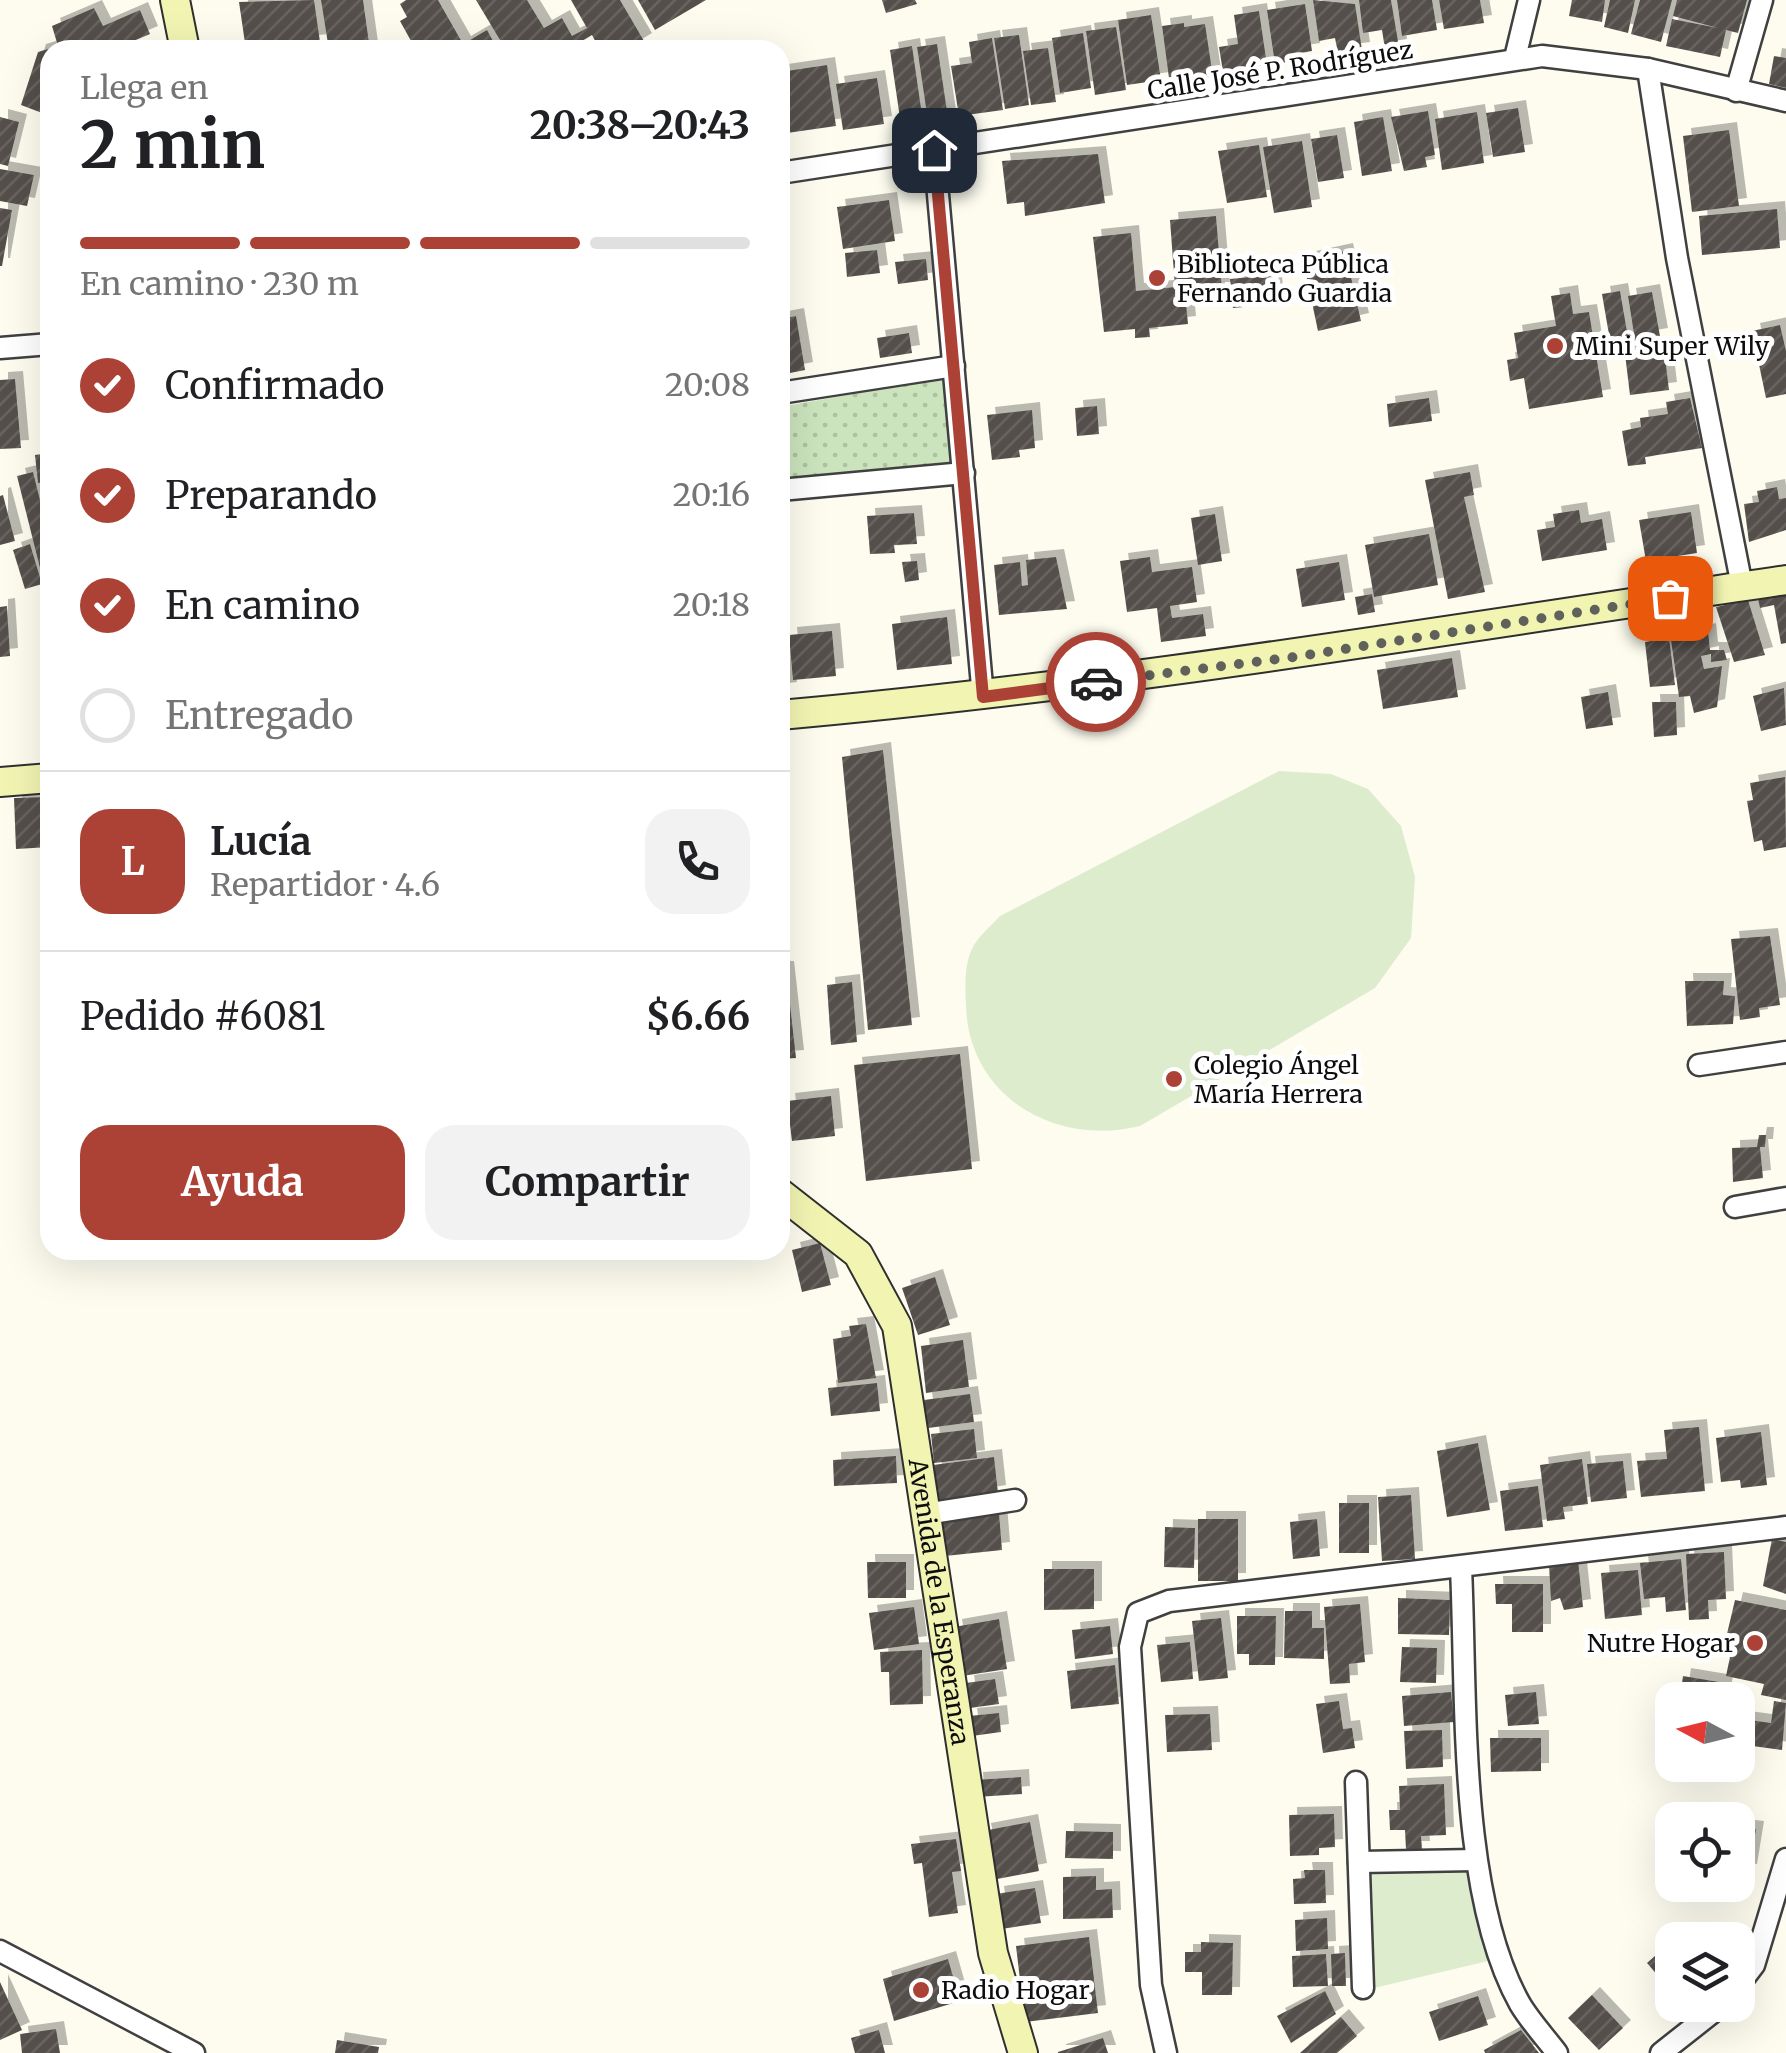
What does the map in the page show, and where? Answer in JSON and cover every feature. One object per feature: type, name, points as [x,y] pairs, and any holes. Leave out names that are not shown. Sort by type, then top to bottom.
[{"type":"street","points":[[174,0],[184,40]]},
{"type":"street","points":[[1515,58],[1530,0]]},
{"type":"street","points":[[1736,92],[1762,0]]},
{"type":"street","name":"Calle José P. Rodríguez","points":[[790,172],[1542,56],[1648,69],[1786,101]]},
{"type":"street","points":[[1648,69],[1677,258],[1742,586]]},
{"type":"street","points":[[934,150],[983,697]]},
{"type":"street","points":[[0,348],[40,345]]},
{"type":"street","points":[[790,391],[954,366]]},
{"type":"street","points":[[790,489],[964,473]]},
{"type":"street","points":[[790,713],[983,697],[1294,657],[1786,580]]},
{"type":"street","points":[[0,782],[40,779]]},
{"type":"street","points":[[1699,1065],[1786,1052]]},
{"type":"street","points":[[1735,1207],[1786,1198]]},
{"type":"street","name":"Avenida de la Esperanza","points":[[790,1201],[858,1254],[880,1287],[897,1326],[994,1953],[1023,2053]]},
{"type":"street","points":[[925,1514],[1014,1500]]},
{"type":"street","points":[[1166,2053],[1150,1984],[1130,1647],[1138,1613],[1169,1601],[1786,1527]]},
{"type":"street","points":[[1460,1568],[1476,1860],[1492,1938],[1520,2004],[1557,2053]]},
{"type":"street","points":[[1356,1782],[1363,1988]]},
{"type":"street","points":[[1755,1963],[1786,1859]]},
{"type":"street","points":[[1359,1862],[1476,1860]]},
{"type":"street","points":[[0,1951],[194,2053]]},
{"type":"street","points":[[1661,2053],[1700,2022]]},
{"type":"green space","points":[[943,378],[951,467],[790,482],[790,405]]},
{"type":"green space","points":[[1279,771],[1331,774],[1368,789],[1401,826],[1415,877],[1411,938],[1375,988],[1140,1126],[1108,1131],[1078,1129],[1022,1108],[982,1066],[971,1037],[966,974],[977,941],[1000,916]]},
{"type":"green space","points":[[1468,1866],[1488,1961],[1374,1988],[1369,1870]]},
{"type":"building","points":[[314,0],[320,40],[245,40],[239,2]]},
{"type":"building","points":[[321,0],[363,0],[369,40],[327,40]]},
{"type":"building","points":[[406,0],[438,0],[461,40],[410,40],[400,21],[407,17],[400,4]]},
{"type":"building","points":[[476,0],[527,0],[544,28],[562,18],[572,36],[587,28],[571,0],[620,0],[643,40],[595,40],[592,35],[584,40],[500,40]]},
{"type":"building","points":[[638,0],[706,0],[655,30]]},
{"type":"building","points":[[882,0],[915,0],[917,4],[886,13]]},
{"type":"building","points":[[1313,0],[1355,4],[1362,50],[1338,53],[1335,38],[1319,41]]},
{"type":"building","points":[[1359,0],[1391,0],[1399,47],[1385,49],[1382,30],[1363,33]]},
{"type":"building","points":[[1397,0],[1432,0],[1437,30],[1402,36]]},
{"type":"building","points":[[1439,0],[1480,0],[1484,23],[1444,29]]},
{"type":"building","points":[[1572,0],[1605,0],[1602,22],[1569,16]]},
{"type":"building","points":[[1610,0],[1635,0],[1628,33],[1604,27]]},
{"type":"building","points":[[1640,0],[1672,0],[1661,42],[1631,34]]},
{"type":"building","points":[[1677,0],[1747,0],[1738,33],[1726,30],[1720,57],[1666,46],[1672,19],[1718,28],[1673,16]]},
{"type":"building","points":[[1305,4],[1312,51],[1299,53],[1300,60],[1275,64],[1267,10]]},
{"type":"building","points":[[94,8],[103,26],[140,10],[150,34],[136,40],[56,40],[52,26]]},
{"type":"building","points":[[1259,11],[1267,65],[1223,72],[1219,47],[1238,44],[1234,15]]},
{"type":"building","points":[[1151,15],[1161,80],[1127,85],[1118,20]]},
{"type":"building","points":[[1184,23],[1184,27],[1205,24],[1213,77],[1169,78],[1162,26]]},
{"type":"building","points":[[1116,27],[1126,90],[1095,95],[1086,31]]},
{"type":"building","points":[[487,30],[492,40],[470,40]]},
{"type":"building","points":[[1083,33],[1091,88],[1060,93],[1052,38]]},
{"type":"building","points":[[1019,35],[1029,105],[1005,109],[994,38]]},
{"type":"building","points":[[992,38],[1003,110],[959,116],[951,66],[972,63],[969,42]]},
{"type":"building","points":[[937,44],[948,118],[928,121],[917,47]]},
{"type":"building","points":[[912,46],[923,122],[901,125],[890,50]]},
{"type":"building","points":[[1048,48],[1056,102],[1031,105],[1023,51]]},
{"type":"building","points":[[40,51],[40,112],[21,105]]},
{"type":"building","points":[[1774,56],[1786,58],[1786,88],[1769,84]]},
{"type":"building","points":[[827,65],[836,126],[790,133],[790,71]]},
{"type":"building","points":[[877,78],[884,124],[843,130],[836,84]]},
{"type":"building","points":[[1518,108],[1525,152],[1493,157],[1486,113]]},
{"type":"building","points":[[1428,111],[1435,155],[1425,157],[1427,167],[1404,171],[1391,117]]},
{"type":"building","points":[[1477,112],[1484,163],[1442,170],[1435,119]]},
{"type":"building","points":[[0,117],[19,122],[8,166],[0,164]]},
{"type":"building","points":[[1383,117],[1392,171],[1362,176],[1354,122]]},
{"type":"building","points":[[1729,130],[1739,206],[1692,212],[1683,136]]},
{"type":"building","points":[[1337,135],[1344,178],[1318,182],[1311,139]]},
{"type":"building","points":[[1302,141],[1312,207],[1274,213],[1263,147]]},
{"type":"building","points":[[1259,145],[1267,197],[1227,203],[1218,151]]},
{"type":"building","points":[[1098,154],[1105,203],[1025,216],[1024,202],[1007,204],[1002,161]]},
{"type":"building","points":[[0,169],[34,175],[27,206],[0,201]]},
{"type":"building","points":[[889,200],[895,241],[843,249],[837,207]]},
{"type":"building","points":[[0,208],[12,210],[2,266],[0,266]]},
{"type":"building","points":[[1777,209],[1780,248],[1702,255],[1699,216]]},
{"type":"building","points":[[1216,216],[1222,290],[1217,290],[1218,299],[1186,303],[1188,324],[1149,328],[1150,337],[1135,338],[1135,329],[1104,332],[1093,237],[1131,233],[1136,291],[1175,287],[1170,220]]},
{"type":"building","points":[[877,250],[880,273],[847,277],[845,253]]},
{"type":"building","points":[[1345,251],[1361,321],[1318,331],[1303,260]]},
{"type":"building","points":[[926,259],[928,280],[898,284],[895,262]]},
{"type":"building","points":[[1273,275],[1276,304],[1233,308],[1230,279]]},
{"type":"building","points":[[1620,291],[1630,349],[1612,352],[1602,294]]},
{"type":"building","points":[[1652,292],[1660,336],[1635,340],[1628,296]]},
{"type":"building","name":"Mini Super Wily","points":[[1570,293],[1573,314],[1589,312],[1603,397],[1529,409],[1524,378],[1510,381],[1507,360],[1518,358],[1514,333],[1556,326],[1551,296]]},
{"type":"building","points":[[796,316],[805,370],[790,373],[790,317]]},
{"type":"building","points":[[1780,325],[1786,351],[1786,394],[1766,398],[1752,331]]},
{"type":"building","points":[[909,333],[912,353],[880,358],[877,338]]},
{"type":"building","points":[[1664,349],[1669,390],[1630,395],[1625,354]]},
{"type":"building","points":[[15,379],[21,448],[0,449],[0,380]]},
{"type":"building","points":[[1429,398],[1432,421],[1389,427],[1387,404]]},
{"type":"building","points":[[1690,398],[1702,448],[1645,457],[1646,464],[1628,466],[1622,431],[1641,427],[1640,418],[1668,414],[1666,402]]},
{"type":"building","points":[[1097,406],[1099,434],[1077,436],[1075,408]]},
{"type":"building","points":[[1032,410],[1035,448],[1019,450],[1020,457],[992,460],[987,415]]},
{"type":"building","points":[[40,454],[40,483],[38,483],[35,455]]},
{"type":"building","points":[[33,472],[40,500],[40,568],[17,476]]},
{"type":"building","points":[[1470,472],[1474,495],[1464,497],[1485,592],[1448,599],[1425,480]]},
{"type":"building","points":[[1777,487],[1779,499],[1786,498],[1786,530],[1749,542],[1744,504],[1759,502],[1757,491]]},
{"type":"building","points":[[3,495],[15,541],[0,545],[0,496]]},
{"type":"building","points":[[1579,510],[1581,523],[1602,519],[1607,550],[1542,561],[1537,530],[1555,527],[1553,514]]},
{"type":"building","points":[[1691,512],[1697,553],[1646,561],[1639,520]]},
{"type":"building","points":[[914,513],[917,544],[894,545],[895,553],[870,554],[867,516]]},
{"type":"building","points":[[1215,514],[1222,561],[1198,565],[1191,518]]},
{"type":"building","points":[[1429,534],[1438,585],[1374,597],[1365,545]]},
{"type":"building","points":[[30,544],[40,585],[25,589],[13,550]]},
{"type":"building","points":[[1056,557],[1067,609],[999,615],[994,565],[1020,562],[1022,586],[1028,585],[1026,560]]},
{"type":"building","points":[[1150,557],[1152,572],[1192,567],[1197,602],[1170,606],[1172,618],[1203,614],[1206,636],[1161,642],[1157,608],[1127,612],[1120,561]]},
{"type":"building","points":[[917,561],[919,580],[905,582],[902,562]]},
{"type":"building","points":[[1339,562],[1345,600],[1302,607],[1296,569]]},
{"type":"building","points":[[1786,589],[1786,643],[1781,644],[1774,605],[1760,608],[1757,594]]},
{"type":"building","points":[[1372,594],[1375,612],[1358,615],[1355,597]]},
{"type":"building","points":[[1748,600],[1765,655],[1734,662],[1716,607]]},
{"type":"building","points":[[7,606],[10,656],[0,657],[0,607]]},
{"type":"building","points":[[947,617],[952,664],[897,670],[892,624]]},
{"type":"building","points":[[832,631],[836,676],[793,680],[790,635]]},
{"type":"building","points":[[1708,631],[1710,650],[1724,650],[1727,660],[1711,662],[1711,654],[1701,656],[1704,669],[1722,666],[1717,707],[1694,713],[1690,696],[1679,697],[1671,640]]},
{"type":"building","points":[[1669,638],[1675,685],[1650,687],[1645,642]]},
{"type":"building","points":[[1452,658],[1458,697],[1383,709],[1377,670]]},
{"type":"building","points":[[1784,688],[1786,725],[1761,731],[1753,696]]},
{"type":"building","points":[[1608,692],[1613,725],[1586,729],[1581,697]]},
{"type":"building","points":[[1652,702],[1676,702],[1677,735],[1654,737]]},
{"type":"building","points":[[883,750],[912,1025],[868,1030],[842,757]]},
{"type":"building","points":[[1785,777],[1786,847],[1764,851],[1762,840],[1754,842],[1747,801],[1753,800],[1750,783]]},
{"type":"building","points":[[40,797],[40,848],[16,849],[14,798]]},
{"type":"building","points":[[1770,936],[1780,1005],[1759,1008],[1760,1017],[1740,1020],[1731,939]]},
{"type":"building","points":[[1685,981],[1724,981],[1723,995],[1735,996],[1733,1024],[1687,1026]]},
{"type":"building","points":[[852,982],[857,1042],[831,1045],[827,985]]},
{"type":"building","points":[[790,1005],[796,1058],[790,1058]]},
{"type":"building","points":[[960,1054],[972,1169],[866,1181],[854,1065]]},
{"type":"building","points":[[831,1096],[835,1136],[792,1141],[790,1101]]},
{"type":"building","points":[[1759,1135],[1766,1135],[1765,1147],[1760,1147],[1763,1178],[1733,1182],[1732,1148],[1757,1147]]},
{"type":"building","points":[[820,1243],[831,1285],[802,1292],[792,1250]]},
{"type":"building","points":[[935,1277],[950,1325],[918,1335],[902,1288]]},
{"type":"building","points":[[866,1324],[876,1378],[838,1383],[833,1339],[851,1336],[849,1326]]},
{"type":"building","points":[[963,1340],[969,1387],[926,1393],[921,1346]]},
{"type":"building","points":[[877,1383],[880,1411],[831,1416],[828,1388]]},
{"type":"building","points":[[970,1394],[974,1422],[928,1428],[924,1400]]},
{"type":"building","points":[[1699,1427],[1705,1491],[1641,1497],[1637,1461],[1667,1459],[1664,1430]]},
{"type":"building","points":[[974,1429],[977,1458],[934,1463],[931,1434]]},
{"type":"building","points":[[1761,1432],[1767,1485],[1741,1488],[1740,1480],[1721,1482],[1716,1438]]},
{"type":"building","points":[[1478,1443],[1490,1510],[1447,1517],[1437,1451]]},
{"type":"building","points":[[896,1456],[897,1483],[834,1486],[833,1460]]},
{"type":"building","points":[[994,1457],[998,1493],[938,1503],[933,1465]]},
{"type":"building","points":[[1582,1459],[1588,1504],[1563,1507],[1565,1519],[1547,1521],[1540,1465]]},
{"type":"building","points":[[1623,1461],[1627,1498],[1591,1502],[1587,1464]]},
{"type":"building","points":[[1538,1486],[1543,1527],[1505,1531],[1500,1491]]},
{"type":"building","points":[[1411,1495],[1415,1559],[1382,1561],[1378,1497]]},
{"type":"building","points":[[1339,1503],[1369,1503],[1369,1553],[1339,1553]]},
{"type":"building","points":[[999,1513],[1002,1550],[945,1556],[941,1519]]},
{"type":"building","points":[[1198,1519],[1238,1519],[1238,1581],[1198,1581]]},
{"type":"building","points":[[1317,1519],[1320,1556],[1293,1559],[1290,1522]]},
{"type":"building","points":[[1165,1527],[1195,1528],[1194,1568],[1164,1567]]},
{"type":"building","points":[[1772,1539],[1786,1542],[1786,1594],[1763,1586]]},
{"type":"building","points":[[1724,1552],[1726,1599],[1708,1600],[1709,1619],[1689,1620],[1686,1554]]},
{"type":"building","points":[[1681,1559],[1686,1610],[1666,1612],[1665,1597],[1644,1599],[1640,1563]]},
{"type":"building","points":[[1578,1560],[1583,1607],[1564,1610],[1560,1598],[1551,1601],[1549,1565]]},
{"type":"building","points":[[867,1562],[906,1562],[906,1598],[868,1598]]},
{"type":"building","points":[[1044,1569],[1094,1569],[1094,1609],[1044,1610]]},
{"type":"building","points":[[1638,1570],[1642,1615],[1605,1619],[1601,1573]]},
{"type":"building","points":[[1495,1584],[1543,1584],[1543,1632],[1512,1632],[1512,1604],[1496,1604]]},
{"type":"building","points":[[1398,1598],[1450,1600],[1449,1635],[1398,1634]]},
{"type":"building","name":"Nutre Hogar","points":[[1735,1600],[1786,1610],[1786,1700],[1761,1695],[1764,1684],[1726,1676],[1730,1657],[1722,1655]]},
{"type":"building","points":[[1360,1604],[1365,1662],[1349,1664],[1350,1683],[1330,1684],[1324,1607]]},
{"type":"building","points":[[914,1607],[919,1644],[874,1650],[869,1613]]},
{"type":"building","points":[[1285,1611],[1312,1611],[1312,1628],[1324,1628],[1324,1659],[1284,1658]]},
{"type":"building","points":[[1237,1616],[1276,1616],[1275,1665],[1249,1665],[1249,1654],[1237,1654]]},
{"type":"building","points":[[1221,1618],[1228,1678],[1199,1681],[1192,1621]]},
{"type":"building","points":[[999,1619],[1007,1669],[962,1676],[954,1627]]},
{"type":"building","points":[[1110,1626],[1113,1654],[1075,1659],[1072,1630]]},
{"type":"building","points":[[1190,1642],[1193,1679],[1161,1682],[1157,1645]]},
{"type":"building","points":[[1402,1647],[1437,1648],[1436,1683],[1400,1682]]},
{"type":"building","points":[[922,1650],[923,1704],[890,1705],[889,1672],[881,1672],[880,1652]]},
{"type":"building","points":[[1115,1665],[1119,1704],[1071,1709],[1067,1671]]},
{"type":"building","points":[[1683,1676],[1719,1682],[1682,1682]]},
{"type":"building","points":[[995,1679],[999,1704],[970,1708],[966,1683]]},
{"type":"building","points":[[1451,1692],[1454,1722],[1404,1726],[1402,1696]]},
{"type":"building","points":[[1536,1692],[1539,1724],[1508,1726],[1505,1695]]},
{"type":"building","points":[[1339,1701],[1343,1729],[1352,1728],[1355,1748],[1323,1753],[1316,1704]]},
{"type":"building","points":[[1774,1701],[1786,1703],[1782,1750],[1755,1746],[1755,1721],[1771,1723]]},
{"type":"building","points":[[999,1713],[1001,1732],[972,1736],[969,1716]]},
{"type":"building","points":[[1210,1714],[1212,1750],[1167,1752],[1165,1715]]},
{"type":"building","points":[[1442,1730],[1443,1767],[1406,1769],[1404,1731]]},
{"type":"building","points":[[1490,1738],[1541,1738],[1541,1771],[1491,1772]]},
{"type":"building","points":[[1021,1777],[1022,1794],[976,1797],[975,1780]]},
{"type":"building","points":[[1444,1784],[1446,1835],[1421,1836],[1422,1849],[1406,1849],[1405,1830],[1390,1830],[1389,1810],[1400,1810],[1399,1786]]},
{"type":"building","points":[[1334,1814],[1335,1847],[1319,1848],[1319,1855],[1290,1856],[1289,1815]]},
{"type":"building","points":[[1030,1822],[1039,1871],[992,1880],[983,1831]]},
{"type":"building","points":[[1066,1831],[1113,1832],[1113,1859],[1065,1858]]},
{"type":"building","points":[[956,1839],[961,1871],[952,1872],[958,1913],[929,1917],[922,1863],[914,1864],[911,1844]]},
{"type":"building","points":[[1304,1870],[1325,1870],[1326,1903],[1294,1904],[1293,1879],[1305,1878]]},
{"type":"building","points":[[1096,1876],[1096,1890],[1112,1889],[1113,1918],[1063,1919],[1063,1877]]},
{"type":"building","points":[[1035,1888],[1041,1923],[1001,1929],[996,1894]]},
{"type":"building","points":[[1327,1918],[1328,1949],[1296,1951],[1295,1920]]},
{"type":"building","points":[[1089,1937],[1098,2013],[1025,2022],[1016,1946]]},
{"type":"building","points":[[1201,1942],[1233,1943],[1232,1995],[1202,1995],[1202,1972],[1185,1972],[1185,1952],[1201,1952]]},
{"type":"building","points":[[1345,1953],[1346,1986],[1332,1986],[1331,1954]]},
{"type":"building","points":[[1326,1954],[1328,1986],[1293,1987],[1292,1956]]},
{"type":"building","points":[[1655,1956],[1655,1972],[1647,1963]]},
{"type":"building","name":"Radio Hogar","points":[[948,1959],[960,2001],[894,2021],[883,1979]]},
{"type":"building","points":[[0,1982],[22,2030],[0,2040]]},
{"type":"building","points":[[1325,1991],[1336,2014],[1291,2043],[1277,2016]]},
{"type":"building","points":[[1592,1995],[1623,2028],[1599,2050],[1568,2018]]},
{"type":"building","points":[[1478,1996],[1488,2025],[1439,2041],[1429,2012]]},
{"type":"building","points":[[1341,2017],[1357,2036],[1337,2053],[1300,2053]]},
{"type":"building","points":[[56,2029],[60,2053],[22,2053],[20,2034]]},
{"type":"building","points":[[879,2030],[885,2053],[855,2053],[851,2038]]},
{"type":"building","points":[[1521,2030],[1539,2053],[1485,2053],[1484,2050]]},
{"type":"building","points":[[1103,2038],[1108,2053],[1058,2053],[1058,2052]]},
{"type":"building","points":[[337,2040],[379,2047],[378,2053],[335,2053]]},
{"type":"way so far","points":[[1096,682],[1294,657],[1670,598]]},
{"type":"place","name":"Biblioteca Pública Fernando Guardia","points":[[1157,278]]},
{"type":"place","name":"Mini Super Wily","points":[[1555,346]]},
{"type":"place","name":"Colegio Ángel María Herrera","points":[[1174,1079]]},
{"type":"place","name":"Nutre Hogar","points":[[1755,1643]]},
{"type":"place","name":"Radio Hogar","points":[[921,1990]]},
{"type":"route","points":[[934,150],[983,697],[1096,682]]}]
